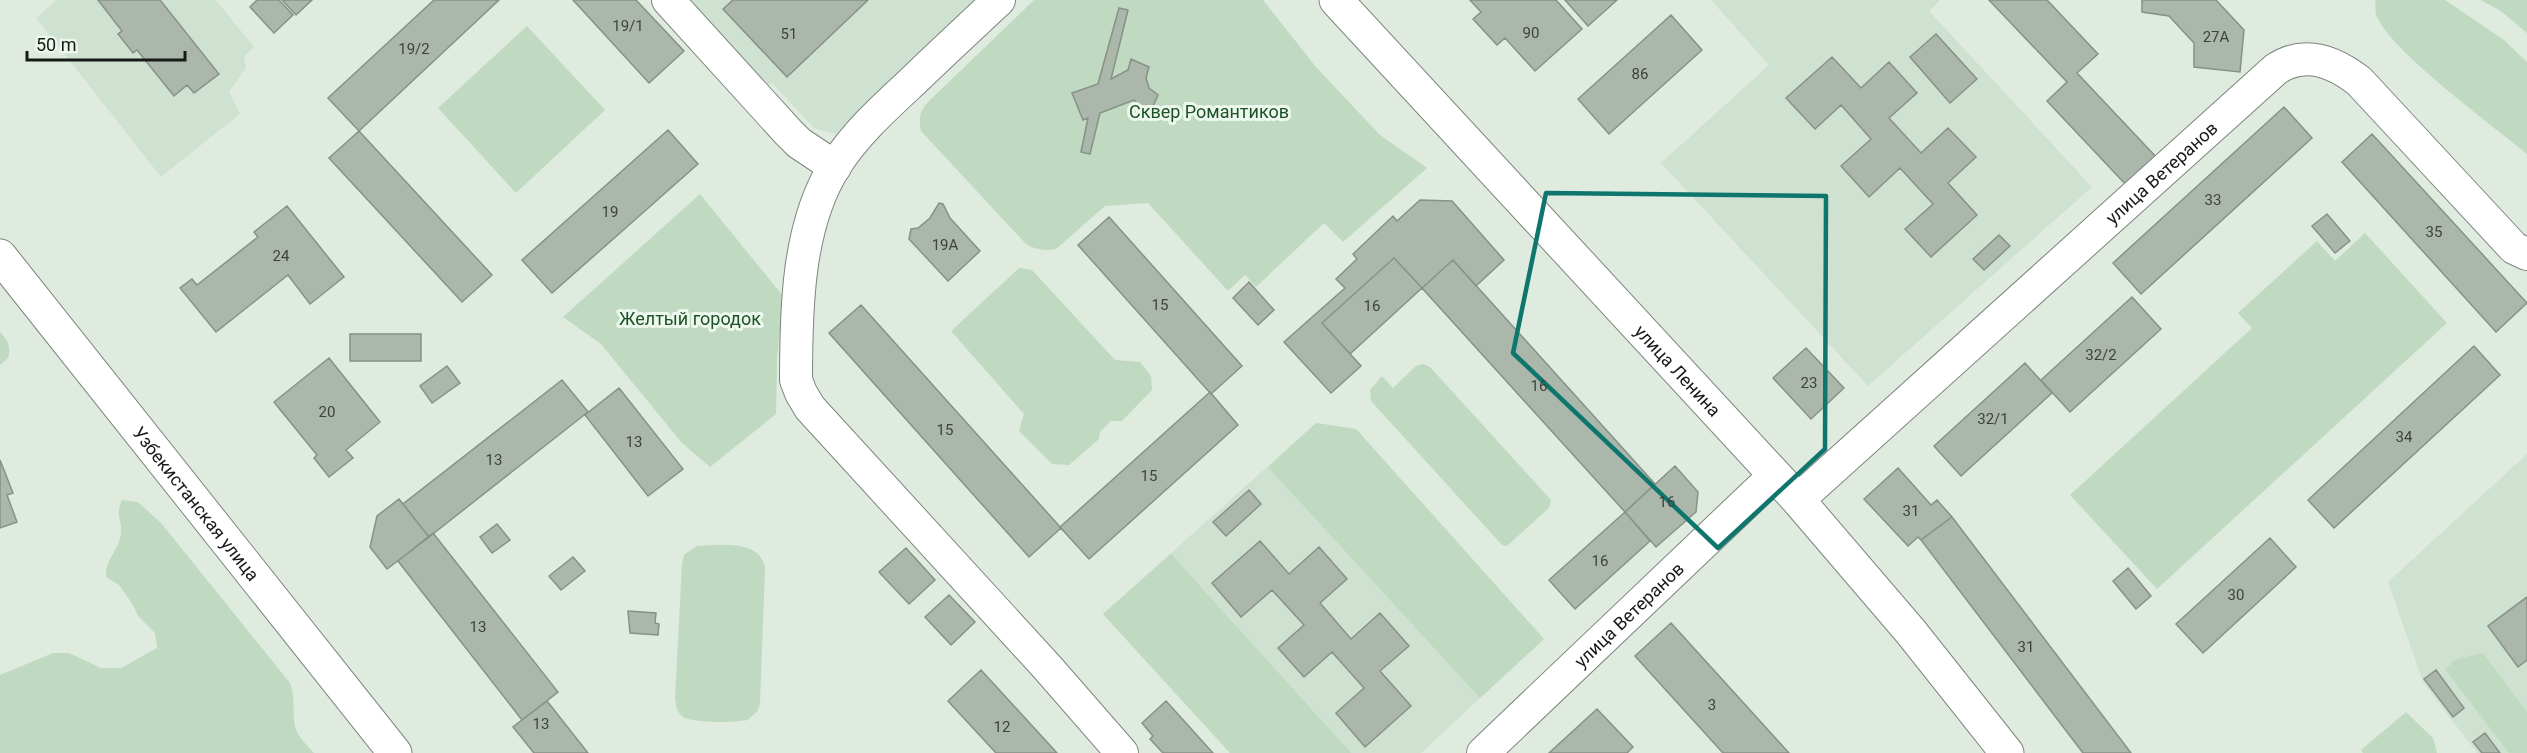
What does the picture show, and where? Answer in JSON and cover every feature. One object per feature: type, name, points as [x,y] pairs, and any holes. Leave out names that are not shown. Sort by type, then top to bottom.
[{"type":"main road","name":"улица Ленина","points":[[1336,0],[1798,500],[1911,632],[2007,753]]},
{"type":"main road","name":"Узбекистанская улица","points":[[0,256],[395,753]]},
{"type":"street","points":[[668,0],[799,143],[835,167]]},
{"type":"street","points":[[999,0],[885,108],[856,138],[835,167],[821,194],[797,293],[796,380],[810,408],[1047,667],[1122,753]]},
{"type":"street","name":"улица Ветеранов","points":[[1798,500],[2276,69],[2287,62],[2302,58],[2318,59],[2332,64],[2359,81],[2514,248],[2527,254]]},
{"type":"street","name":"улица Ветеранов","points":[[1483,753],[1775,475]]},
{"type":"highlighted area","points":[[1546,193],[1826,196],[1825,449],[1718,548],[1513,353]]},
{"type":"shaded area","points":[[57,0],[216,0],[254,47],[244,56],[246,68],[229,92],[240,114],[161,177],[36,18]]},
{"type":"shaded area","points":[[682,0],[975,0],[836,134],[814,128],[772,83],[764,90]]},
{"type":"shaded area","points":[[1711,0],[1940,0],[1929,11],[2092,187],[1868,386],[1661,163],[1769,65]]},
{"type":"shaded area","points":[[1316,423],[1356,429],[1544,639],[1421,753],[1230,753],[1103,614]]},
{"type":"shaded area","points":[[2527,454],[2527,753],[2477,753],[2423,682],[2388,582]]},
{"type":"green space","name":"Сквер Романтиков","points":[[1034,0],[1263,0],[1316,67],[1380,135],[1427,168],[1343,242],[1324,223],[1256,287],[1245,275],[1228,291],[1148,203],[1105,206],[1056,249],[1033,248],[1026,244],[921,131],[920,118],[929,101]]},
{"type":"green space","points":[[2375,0],[2445,0],[2504,40],[2527,62],[2527,154],[2420,67],[2400,47],[2384,29],[2376,14]]},
{"type":"green space","points":[[2481,0],[2527,0],[2527,33],[2502,12]]},
{"type":"green space","points":[[527,26],[605,110],[516,193],[438,108]]},
{"type":"green space","name":"Желтый городок","points":[[700,194],[783,296],[777,359],[776,414],[710,467],[682,443],[601,344],[563,317]]},
{"type":"green space","points":[[2365,233],[2447,323],[2157,589],[2070,495],[2252,328],[2238,313],[2317,241],[2335,261]]},
{"type":"green space","points":[[1019,268],[1032,270],[1115,360],[1140,362],[1151,376],[1152,390],[1122,421],[1111,421],[1100,432],[1099,439],[1069,465],[1052,464],[1019,431],[1024,414],[951,331]]},
{"type":"green space","points":[[0,332],[7,341],[9,350],[8,358],[0,365]]},
{"type":"green space","points":[[1423,364],[1430,367],[1551,500],[1549,508],[1507,546],[1502,545],[1371,401],[1370,390],[1382,376],[1393,388],[1416,366]]},
{"type":"green space","points":[[1316,423],[1356,429],[1544,639],[1480,698],[1268,467]]},
{"type":"green space","points":[[122,500],[138,502],[161,523],[290,683],[296,728],[300,737],[314,753],[0,753],[0,675],[53,653],[69,653],[101,668],[121,668],[157,648],[155,633],[138,616],[119,585],[106,577],[106,570],[120,540],[119,510]]},
{"type":"green space","points":[[727,545],[746,548],[761,557],[765,566],[760,704],[757,712],[747,720],[724,722],[688,719],[679,713],[676,706],[682,563],[684,555],[697,546]]},
{"type":"green space","points":[[1171,554],[1351,753],[1230,753],[1103,614]]},
{"type":"green space","points":[[2483,653],[2527,712],[2527,753],[2509,753],[2445,669],[2457,659]]},
{"type":"green space","points":[[2406,712],[2433,738],[2437,753],[2363,753],[2361,750]]},
{"type":"building","points":[[98,0],[160,0],[219,74],[194,93],[187,85],[174,96],[137,50],[133,53],[118,34],[122,31]]},
{"type":"building","points":[[257,0],[279,0],[293,15],[274,33],[250,7]]},
{"type":"building","points":[[282,0],[312,0],[296,15]]},
{"type":"building","points":[[434,0],[499,0],[359,131],[328,98]]},
{"type":"building","points":[[573,0],[636,0],[684,51],[649,83]]},
{"type":"building","points":[[733,0],[868,0],[787,77],[723,9]]},
{"type":"building","points":[[1470,0],[1556,0],[1582,29],[1535,71],[1505,38],[1497,45],[1473,19],[1481,12]]},
{"type":"building","points":[[1565,0],[1617,0],[1588,26]]},
{"type":"building","points":[[1989,0],[2047,0],[2098,54],[2077,73],[2158,159],[2128,187],[2047,101],[2067,82]]},
{"type":"building","points":[[2142,0],[2216,0],[2244,30],[2240,72],[2194,67],[2194,43],[2169,16],[2142,12]]},
{"type":"building","points":[[1119,8],[1128,10],[1111,79],[1128,70],[1131,59],[1149,67],[1146,78],[1149,88],[1158,95],[1150,113],[1140,108],[1134,100],[1100,113],[1090,154],[1081,152],[1088,118],[1083,120],[1072,93],[1098,84]]},
{"type":"building","points":[[1671,15],[1702,50],[1609,134],[1578,99]]},
{"type":"building","points":[[1936,34],[1977,79],[1950,103],[1910,57]]},
{"type":"building","points":[[1832,57],[1861,88],[1889,62],[1917,93],[1889,118],[1921,153],[1948,128],[1976,157],[1948,183],[1977,215],[1931,257],[1905,229],[1933,204],[1900,168],[1869,197],[1841,166],[1871,139],[1841,105],[1815,129],[1786,98]]},
{"type":"building","points":[[2284,107],[2312,138],[2141,294],[2113,263]]},
{"type":"building","points":[[668,130],[698,164],[552,293],[522,260]]},
{"type":"building","points":[[359,131],[492,275],[462,302],[329,158]]},
{"type":"building","points":[[2372,134],[2527,303],[2496,332],[2342,162]]},
{"type":"building","points":[[1420,200],[1452,201],[1504,260],[1476,286],[1453,260],[1422,288],[1394,258],[1322,323],[1361,366],[1331,393],[1284,342],[1345,288],[1336,279],[1357,259],[1353,254],[1393,216],[1397,221]]},
{"type":"building","points":[[939,203],[943,204],[950,218],[980,251],[948,281],[909,239],[911,229],[918,228],[930,218]]},
{"type":"building","points":[[287,206],[344,277],[310,304],[288,275],[216,332],[180,288],[192,279],[197,285],[258,237],[254,232]]},
{"type":"building","points":[[2327,214],[2350,241],[2335,253],[2312,226]]},
{"type":"building","points":[[1109,217],[1242,366],[1211,394],[1078,245]]},
{"type":"building","points":[[1999,235],[2010,246],[1984,270],[1973,259]]},
{"type":"building","points":[[1394,258],[1422,288],[1350,354],[1322,323]]},
{"type":"building","points":[[1453,260],[1655,484],[1625,512],[1422,288]]},
{"type":"building","points":[[1249,282],[1274,310],[1258,325],[1233,298]]},
{"type":"building","points":[[2132,297],[2161,329],[2070,412],[2041,380]]},
{"type":"building","points":[[861,305],[1061,528],[1029,557],[829,333]]},
{"type":"building","points":[[350,334],[421,334],[421,361],[350,361]]},
{"type":"building","points":[[2474,346],[2500,375],[2334,528],[2308,500]]},
{"type":"building","points":[[1806,348],[1844,388],[1811,419],[1773,378]]},
{"type":"building","points":[[329,358],[380,422],[346,450],[353,458],[329,477],[314,458],[317,455],[274,402]]},
{"type":"building","points":[[2025,363],[2052,393],[1961,476],[1934,446]]},
{"type":"building","points":[[447,366],[460,383],[432,403],[420,386]]},
{"type":"building","points":[[562,380],[588,412],[429,537],[403,504]]},
{"type":"building","points":[[619,388],[683,469],[648,496],[585,415]]},
{"type":"building","points":[[1210,392],[1238,425],[1089,559],[1060,527]]},
{"type":"building","points":[[0,460],[13,493],[7,495],[17,522],[0,528]]},
{"type":"building","points":[[1675,466],[1698,492],[1696,512],[1656,547],[1625,512]]},
{"type":"building","points":[[1898,468],[1931,505],[1937,500],[1952,517],[1921,540],[1918,537],[1908,546],[1864,499]]},
{"type":"building","points":[[1249,490],[1261,504],[1226,536],[1213,522]]},
{"type":"building","points":[[399,499],[429,537],[387,569],[370,547],[377,516]]},
{"type":"building","points":[[1625,512],[1650,541],[1575,609],[1549,580]]},
{"type":"building","points":[[1952,517],[2131,753],[2083,753],[1921,540]]},
{"type":"building","points":[[497,524],[510,540],[492,553],[480,537]]},
{"type":"building","points":[[433,533],[558,692],[522,720],[398,561]]},
{"type":"building","points":[[2270,538],[2296,567],[2203,653],[2176,624]]},
{"type":"building","points":[[1260,541],[1289,574],[1319,547],[1347,579],[1320,603],[1351,639],[1380,613],[1409,646],[1380,671],[1411,706],[1365,747],[1336,713],[1364,688],[1332,652],[1304,677],[1278,648],[1304,625],[1272,590],[1241,617],[1212,583]]},
{"type":"building","points":[[906,548],[935,580],[909,604],[879,572]]},
{"type":"building","points":[[573,557],[585,571],[561,590],[549,576]]},
{"type":"building","points":[[2128,568],[2151,596],[2136,609],[2113,581]]},
{"type":"building","points":[[949,595],[975,622],[951,645],[925,617]]},
{"type":"building","points":[[2527,597],[2527,660],[2518,667],[2488,626]]},
{"type":"building","points":[[628,611],[656,613],[655,623],[659,624],[658,635],[630,633]]},
{"type":"building","points":[[1671,623],[1789,753],[1723,753],[1635,656]]},
{"type":"building","points":[[981,670],[1057,753],[996,753],[948,701]]},
{"type":"building","points":[[2436,670],[2464,708],[2453,717],[2424,679]]},
{"type":"building","points":[[547,701],[588,753],[534,753],[513,727]]},
{"type":"building","points":[[1166,701],[1213,753],[1163,753],[1150,739],[1153,736],[1142,723]]},
{"type":"building","points":[[1597,709],[1633,747],[1627,753],[1549,753]]},
{"type":"building","points":[[2485,733],[2500,753],[2482,753],[2473,742]]}]
